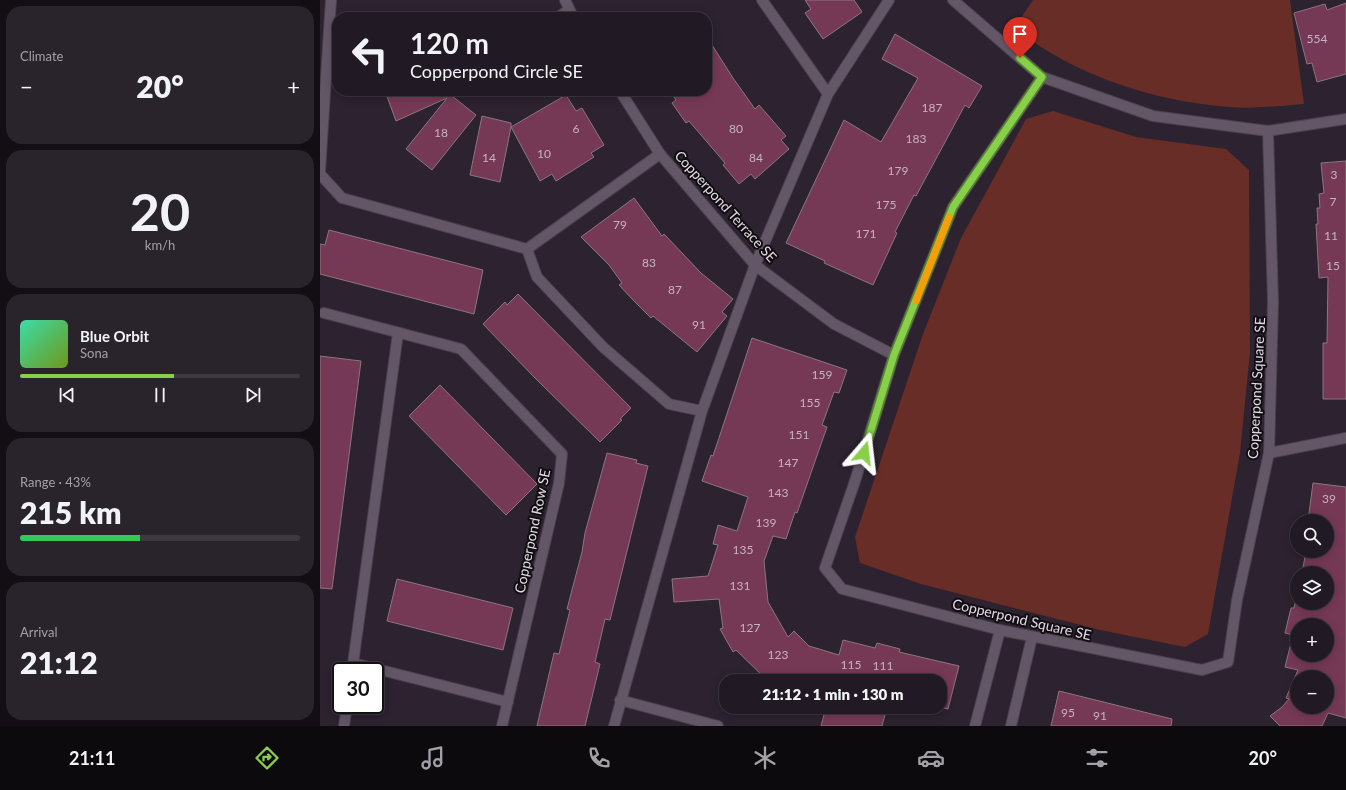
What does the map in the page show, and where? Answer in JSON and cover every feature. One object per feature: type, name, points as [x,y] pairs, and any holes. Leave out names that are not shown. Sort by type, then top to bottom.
[{"type":"street","points":[[320,171],[331,0]]},
{"type":"street","points":[[565,0],[570,12]]},
{"type":"street","points":[[762,0],[828,94]]},
{"type":"street","points":[[614,726],[620,700],[702,411],[755,265],[828,94],[889,0]]},
{"type":"street","points":[[953,0],[1042,77],[1153,116],[1268,132],[1346,119]]},
{"type":"street","name":"Copperpond Square SE","points":[[1042,77],[953,207],[894,355],[856,481],[825,568],[842,589],[1000,630],[1202,670],[1228,662],[1237,600],[1269,453],[1273,302],[1268,132]]},
{"type":"street","name":"Copperpond Terrace SE","points":[[623,96],[660,154],[755,265],[834,324],[894,355]]},
{"type":"street","points":[[527,249],[660,154]]},
{"type":"street","points":[[320,174],[342,198],[527,249]]},
{"type":"street","points":[[527,249],[537,277],[603,347],[669,404],[702,411]]},
{"type":"street","name":"Copperpond Row SE","points":[[324,313],[461,349],[562,454],[559,483],[502,726]]},
{"type":"street","points":[[353,662],[398,333]]},
{"type":"street","points":[[1269,453],[1346,438]]},
{"type":"street","points":[[974,726],[1000,630]]},
{"type":"street","points":[[1011,726],[1032,637]]},
{"type":"street","points":[[384,674],[508,702]]},
{"type":"street","points":[[620,700],[718,726]]},
{"type":"street","points":[[344,726],[346,714]]},
{"type":"shaded area","points":[[1033,0],[1290,0],[1304,104],[1247,108],[1199,104],[1143,92],[1115,83],[1062,59],[1037,45],[1014,28]]},
{"type":"shaded area","points":[[1053,111],[1136,137],[1226,149],[1249,170],[1250,352],[1240,453],[1208,634],[1185,647],[1100,630],[921,584],[860,563],[855,537],[923,334],[961,238],[1026,119]]},
{"type":"building","points":[[805,0],[854,0],[862,12],[823,39],[805,13],[811,9]]},
{"type":"building","points":[[1346,3],[1346,74],[1317,82],[1312,63],[1307,64],[1294,13],[1325,4],[1327,10]]},
{"type":"building","points":[[895,34],[982,86],[969,108],[965,105],[916,196],[914,195],[895,232],[897,233],[873,285],[824,263],[825,261],[786,243],[844,120],[881,142],[918,78],[882,59]]},
{"type":"building","points":[[712,45],[755,109],[759,105],[786,136],[781,140],[789,149],[755,179],[751,174],[739,184],[723,165],[725,163],[689,121],[686,123],[672,103],[676,100],[673,96],[712,96]]},
{"type":"building","points":[[387,96],[452,96],[476,115],[432,170],[406,149],[447,98],[396,121]]},
{"type":"building","points":[[567,96],[576,111],[582,108],[604,145],[591,153],[594,157],[556,181],[552,174],[540,181],[511,127]]},
{"type":"building","points":[[482,116],[511,123],[500,182],[470,175]]},
{"type":"building","points":[[1346,161],[1346,399],[1323,399],[1323,343],[1327,343],[1328,277],[1319,278],[1316,224],[1318,224],[1317,208],[1320,208],[1319,194],[1324,193],[1321,163]]},
{"type":"building","points":[[634,198],[662,236],[664,234],[701,273],[733,299],[722,312],[727,316],[697,352],[653,316],[651,318],[619,285],[622,283],[609,265],[581,237]]},
{"type":"building","points":[[329,230],[483,270],[474,314],[320,274],[320,244],[325,245]]},
{"type":"building","points":[[518,294],[631,408],[620,419],[622,420],[600,442],[483,324],[505,302],[507,305]]},
{"type":"building","points":[[752,338],[847,370],[839,393],[834,392],[822,425],[827,427],[797,513],[795,512],[786,539],[773,536],[764,561],[768,602],[788,637],[794,631],[809,646],[839,655],[843,640],[875,648],[877,643],[900,649],[899,652],[959,666],[948,709],[947,674],[761,674],[736,650],[733,652],[720,629],[723,628],[719,599],[674,602],[672,579],[708,576],[718,545],[713,544],[718,525],[737,531],[748,497],[702,481],[711,455],[713,456]]},
{"type":"building","points":[[320,356],[361,361],[332,589],[320,588]]},
{"type":"building","points":[[440,385],[537,484],[506,515],[409,416]]},
{"type":"building","points":[[607,453],[637,460],[636,463],[648,466],[610,620],[605,619],[595,662],[600,664],[585,726],[537,726],[554,653],[559,654],[570,610],[567,609],[582,552],[585,533]]},
{"type":"building","points":[[1313,483],[1346,487],[1346,718],[1332,714],[1334,714],[1334,670],[1298,670],[1285,667],[1290,647],[1290,662],[1334,662],[1334,618],[1290,618],[1290,634],[1285,633],[1291,610],[1334,610],[1334,566],[1303,566],[1305,558],[1334,558],[1334,514],[1309,514]]},
{"type":"building","points":[[397,579],[513,608],[503,650],[387,621]]},
{"type":"building","points":[[1290,689],[1290,714],[1328,714],[1322,726],[1280,726],[1270,716],[1282,707],[1289,699],[1286,698]]},
{"type":"building","points":[[1059,691],[1172,719],[1171,726],[1051,726]]},
{"type":"building","points":[[824,714],[885,714],[882,726],[821,726]]},
{"type":"slow traffic","points":[[916,301],[949,217]]},
{"type":"route","points":[[864,453],[894,355],[953,207],[1042,77],[1020,58]]}]
